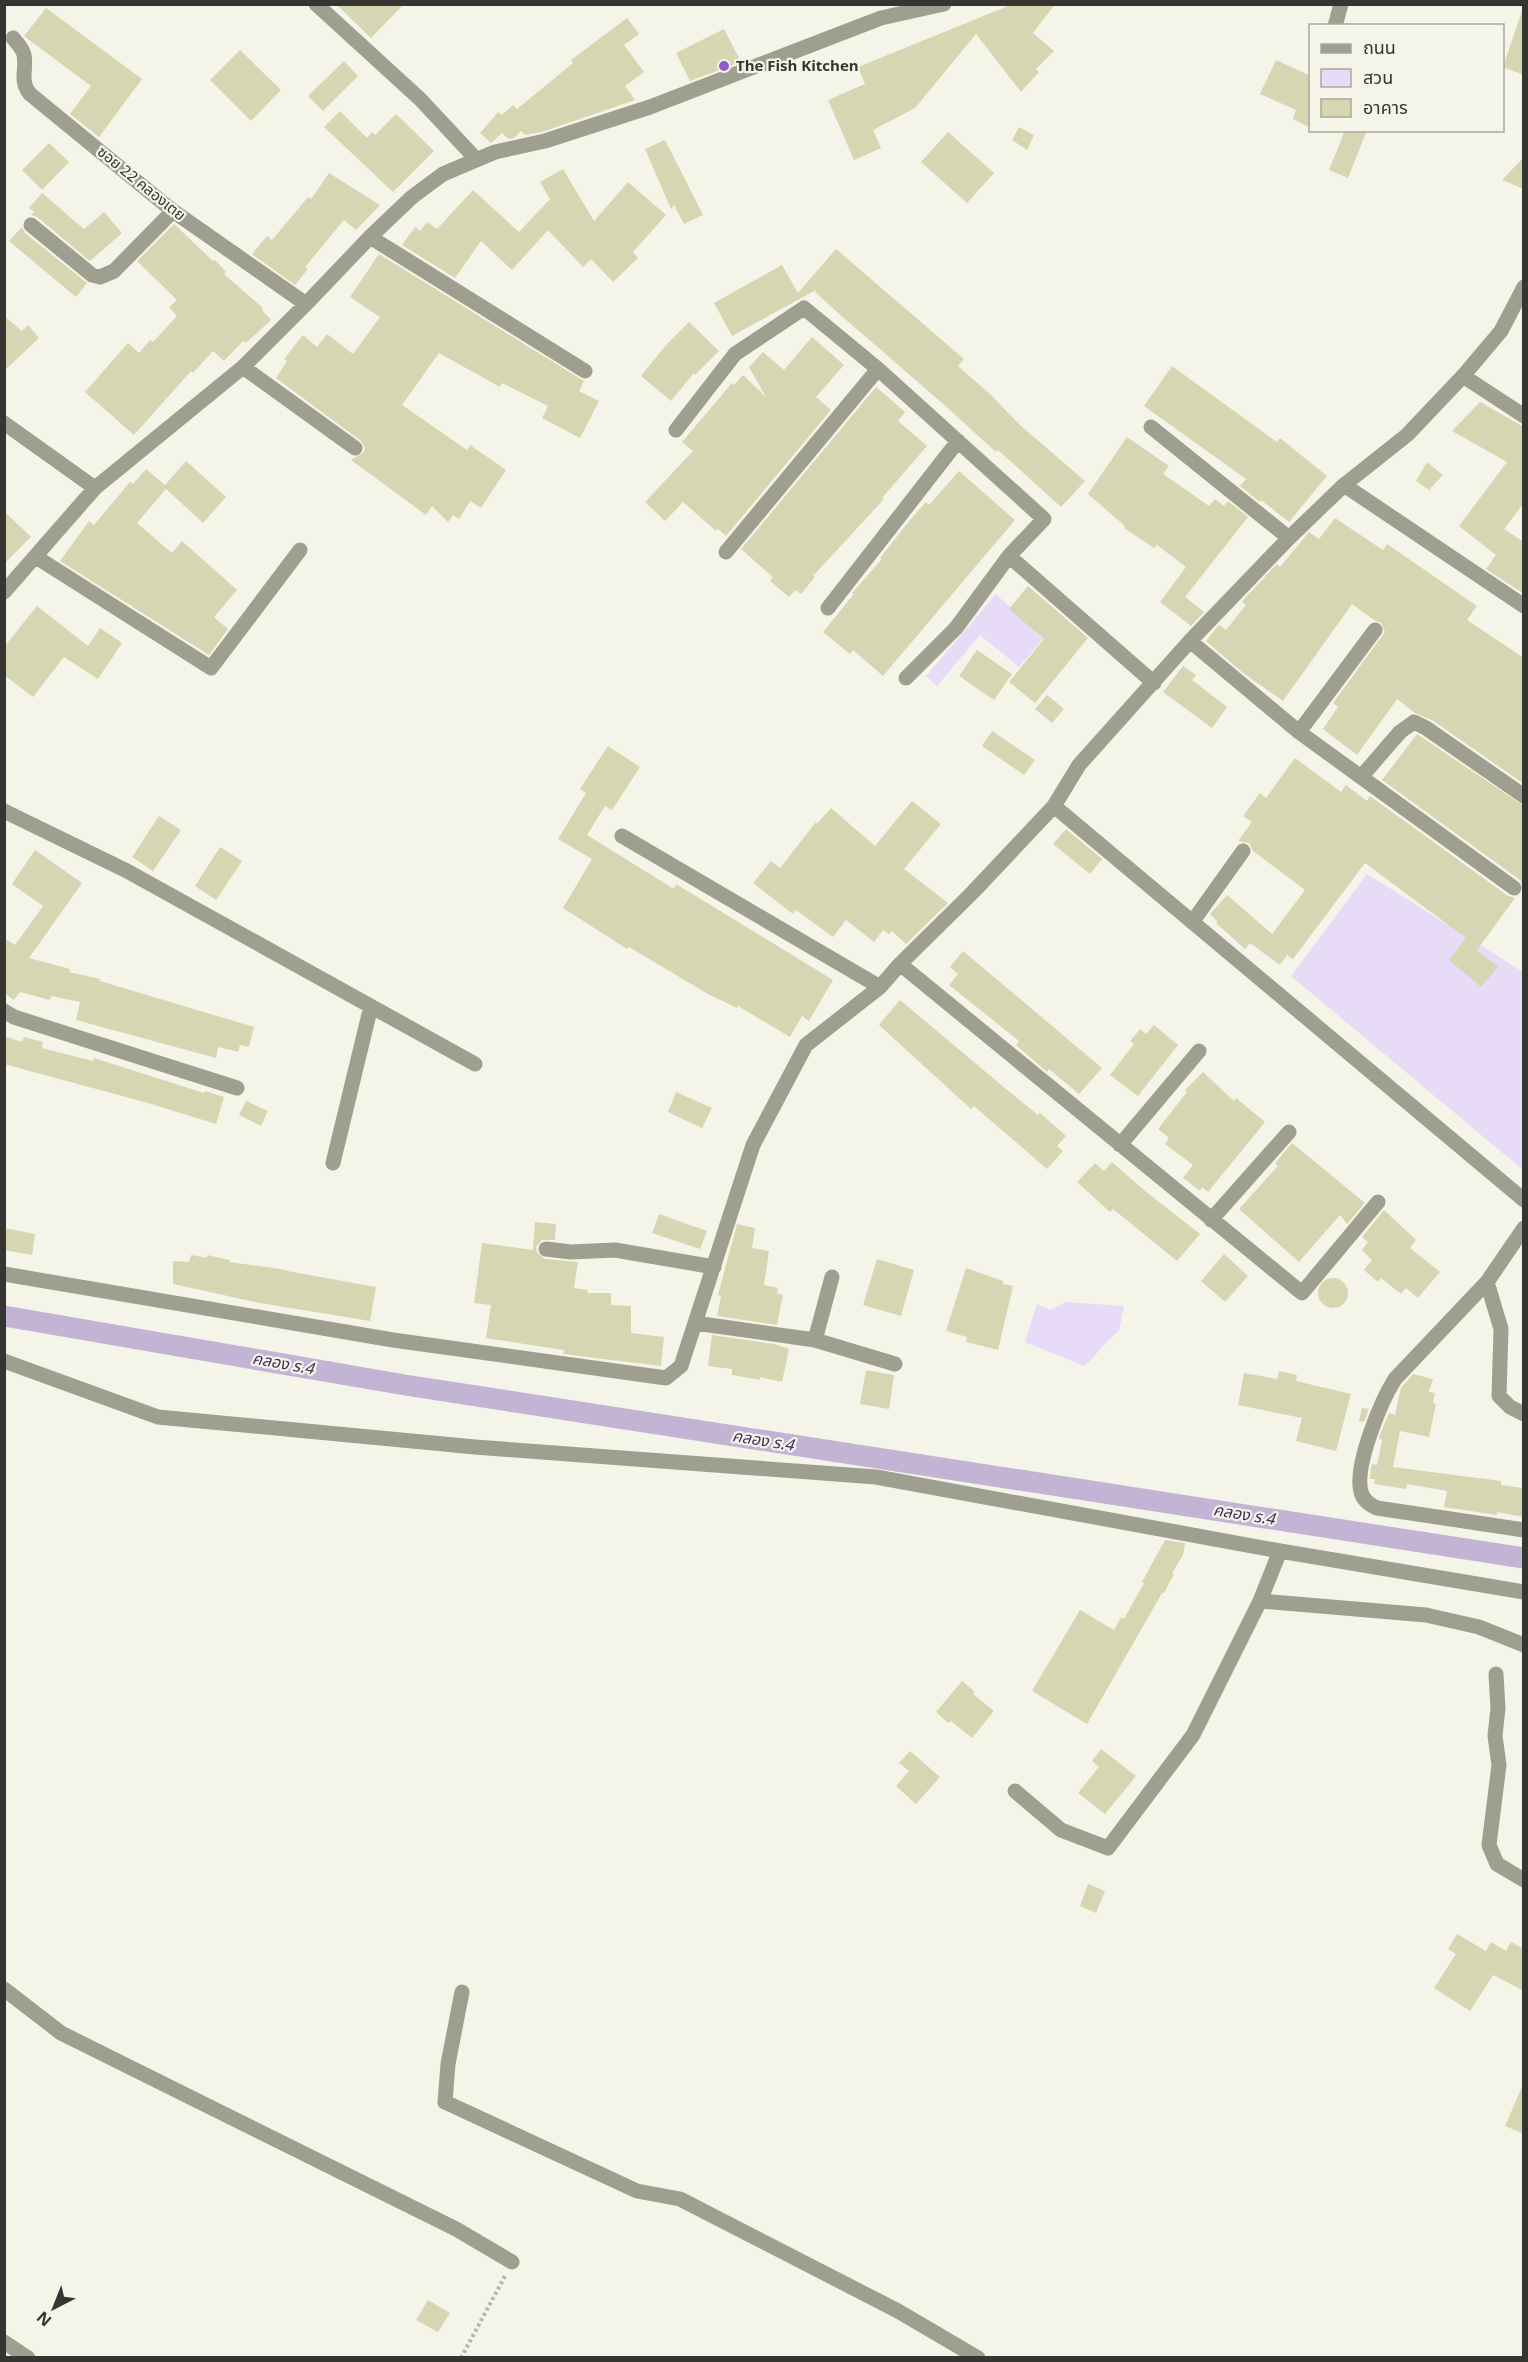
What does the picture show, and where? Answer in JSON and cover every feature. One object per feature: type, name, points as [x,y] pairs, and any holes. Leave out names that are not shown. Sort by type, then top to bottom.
[{"type":"street","points":[[316,4],[420,99],[476,159]]},
{"type":"street","points":[[4,591],[95,488],[243,366],[370,237],[412,197],[442,174],[476,159],[545,141],[650,107],[881,18],[944,4]]},
{"type":"street","points":[[1336,24],[1341,4]]},
{"type":"street","name":"ซอย 22 คลองเตย","points":[[13,38],[24,53],[24,87],[30,94],[173,211],[306,304]]},
{"type":"street","points":[[31,225],[92,275],[100,277],[114,271],[173,211]]},
{"type":"street","points":[[370,237],[585,371]]},
{"type":"street","points":[[4,1274],[393,1340],[666,1378],[681,1366],[753,1145],[806,1045],[880,987],[1054,806],[1079,765],[1190,641],[1289,538],[1344,485],[1407,435],[1463,376],[1501,331],[1524,287]]},
{"type":"street","points":[[676,430],[735,354],[804,308],[878,369],[1044,519],[1009,556],[956,628],[906,678]]},
{"type":"street","points":[[243,366],[354,448]]},
{"type":"street","points":[[726,552],[878,369]]},
{"type":"street","points":[[1463,376],[1524,416]]},
{"type":"street","points":[[4,423],[95,488]]},
{"type":"street","points":[[1151,427],[1289,538]]},
{"type":"street","points":[[828,608],[958,441]]},
{"type":"street","points":[[1344,485],[1524,606]]},
{"type":"street","points":[[36,557],[211,668],[300,550]]},
{"type":"street","points":[[1009,556],[1154,683]]},
{"type":"street","points":[[1299,732],[1374,630]]},
{"type":"street","points":[[1190,641],[1299,732],[1514,888]]},
{"type":"street","points":[[1361,777],[1400,732],[1414,722],[1524,796]]},
{"type":"street","points":[[1054,806],[1524,1200]]},
{"type":"street","points":[[4,811],[127,871],[475,1064]]},
{"type":"street","points":[[622,836],[880,987]]},
{"type":"street","points":[[1193,921],[1244,851]]},
{"type":"street","points":[[900,964],[1302,1293],[1378,1202]]},
{"type":"street","points":[[333,1164],[370,1006]]},
{"type":"street","points":[[4,1011],[14,1017],[237,1088]]},
{"type":"street","points":[[1120,1145],[1199,1051]]},
{"type":"street","points":[[1211,1220],[1289,1132]]},
{"type":"street","points":[[1524,1228],[1488,1282],[1395,1379],[1385,1395],[1370,1434],[1360,1476],[1361,1492],[1368,1503],[1377,1508],[1524,1530]]},
{"type":"street","points":[[546,1249],[571,1252],[615,1250],[714,1266]]},
{"type":"street","points":[[815,1340],[832,1277]]},
{"type":"street","points":[[1488,1282],[1501,1329],[1499,1396],[1510,1407],[1524,1414]]},
{"type":"street","points":[[695,1323],[815,1340],[895,1364]]},
{"type":"street","points":[[4,1361],[158,1417],[475,1447],[876,1477],[1280,1551],[1524,1592]]},
{"type":"street","points":[[1015,1791],[1061,1830],[1108,1848],[1192,1735],[1260,1601],[1280,1551]]},
{"type":"street","points":[[1260,1601],[1426,1615],[1479,1627],[1524,1645]]},
{"type":"street","points":[[1496,1674],[1498,1708],[1495,1736],[1499,1765],[1490,1845],[1497,1864],[1524,1880]]},
{"type":"street","points":[[4,1989],[61,2033],[456,2229],[512,2262]]},
{"type":"street","points":[[462,1992],[448,2064],[445,2102],[637,2191],[680,2199],[898,2311],[978,2358]]},
{"type":"street","points":[[4,2342],[28,2358]]},
{"type":"path","points":[[461,2358],[512,2262]]},
{"type":"green space","points":[[996,594],[1043,639],[1019,667],[980,635],[937,686],[926,676]]},
{"type":"green space","points":[[1367,874],[1523,972],[1523,1170],[1291,976]]},
{"type":"green space","points":[[1066,1302],[1124,1306],[1119,1331],[1084,1366],[1025,1342],[1037,1304],[1050,1310]]},
{"type":"building","points":[[336,4],[404,4],[371,38]]},
{"type":"building","points":[[1013,4],[1055,4],[1033,33],[1054,51],[1036,69],[1039,72],[1021,92],[976,34],[915,108],[873,130],[881,148],[854,160],[828,100],[865,84],[858,67]]},
{"type":"building","points":[[46,8],[142,79],[99,137],[70,114],[91,86],[24,36]]},
{"type":"building","points":[[1522,11],[1524,12],[1524,75],[1504,67]]},
{"type":"building","points":[[627,18],[639,34],[624,45],[644,72],[625,86],[635,100],[542,132],[525,135],[521,131],[514,138],[509,139],[502,133],[491,143],[480,133],[498,112],[502,115],[513,105],[517,109],[573,63],[571,60]]},
{"type":"building","points":[[724,29],[741,62],[690,81],[676,53]]},
{"type":"building","points":[[240,50],[281,90],[251,121],[210,80]]},
{"type":"building","points":[[1276,60],[1309,75],[1309,127],[1293,119],[1296,110],[1260,94]]},
{"type":"building","points":[[344,61],[358,76],[323,111],[308,96]]},
{"type":"building","points":[[340,111],[367,138],[372,132],[375,135],[396,114],[434,151],[393,192],[324,127]]},
{"type":"building","points":[[1019,127],[1034,135],[1027,150],[1012,140]]},
{"type":"building","points":[[948,132],[994,173],[967,203],[921,162]]},
{"type":"building","points":[[1344,132],[1366,132],[1348,178],[1329,170]]},
{"type":"building","points":[[665,140],[703,215],[684,224],[674,205],[671,209],[645,149]]},
{"type":"building","points":[[49,143],[69,162],[42,190],[22,170]]},
{"type":"building","points":[[1524,157],[1524,189],[1502,180]]},
{"type":"building","points":[[563,169],[594,221],[628,182],[666,215],[633,252],[638,258],[613,282],[591,259],[583,267],[548,230],[512,270],[481,241],[455,278],[402,245],[415,227],[420,231],[427,222],[437,229],[473,190],[519,232],[550,199],[540,182]]},
{"type":"building","points":[[329,173],[380,205],[356,230],[344,220],[305,267],[308,269],[295,285],[252,254],[267,236],[272,240],[308,197],[311,199]]},
{"type":"building","points":[[42,193],[84,229],[104,212],[122,233],[90,261],[37,217],[31,215],[34,212],[29,208]]},
{"type":"building","points":[[174,224],[213,261],[215,260],[226,272],[224,274],[263,308],[262,310],[271,320],[246,343],[243,341],[224,361],[213,351],[193,373],[191,371],[134,435],[85,392],[128,343],[139,353],[150,340],[153,342],[177,316],[169,307],[177,300],[137,261]]},
{"type":"building","points":[[22,227],[25,233],[87,283],[76,297],[9,241]]},
{"type":"building","points":[[836,249],[964,359],[958,366],[1021,426],[1085,481],[1061,507],[837,312],[815,292],[816,290],[732,336],[714,303],[782,265],[798,293]]},
{"type":"building","points":[[379,254],[584,381],[579,391],[599,401],[580,438],[542,418],[548,406],[502,383],[500,387],[439,353],[402,405],[467,450],[470,445],[506,470],[481,508],[470,501],[459,519],[453,515],[448,522],[432,506],[426,515],[351,460],[363,453],[365,448],[361,441],[276,378],[287,361],[284,359],[303,335],[317,347],[327,334],[353,354],[380,317],[350,297]]},
{"type":"building","points":[[4,316],[22,331],[28,325],[39,338],[4,371]]},
{"type":"building","points":[[689,322],[719,351],[695,375],[694,373],[671,401],[641,376],[666,345]]},
{"type":"building","points":[[812,337],[844,365],[816,397],[831,410],[726,536],[718,529],[716,531],[683,502],[665,521],[645,502],[693,451],[682,442],[732,383],[734,385],[743,375],[766,397],[749,367],[763,352],[784,370]]},
{"type":"building","points":[[1172,366],[1277,442],[1280,438],[1327,476],[1289,522],[1240,486],[1246,479],[1144,406]]},
{"type":"building","points":[[876,387],[905,412],[898,421],[927,446],[882,498],[884,499],[813,576],[815,577],[801,594],[795,590],[789,597],[770,581],[773,577],[741,549]]},
{"type":"building","points":[[1480,402],[1524,427],[1524,503],[1504,529],[1524,542],[1524,594],[1486,569],[1496,555],[1459,526],[1507,462],[1452,431]]},
{"type":"building","points":[[1127,437],[1169,466],[1163,474],[1209,506],[1215,499],[1224,506],[1228,501],[1248,517],[1185,597],[1204,612],[1191,626],[1160,602],[1186,567],[1157,545],[1154,548],[1124,528],[1125,526],[1088,494]]},
{"type":"building","points":[[186,461],[226,497],[203,523],[166,489],[137,523],[172,553],[182,541],[237,590],[214,617],[228,629],[209,655],[60,561],[89,521],[94,525],[130,482],[133,484],[146,469],[165,485]]},
{"type":"building","points":[[1427,462],[1443,475],[1429,490],[1416,481]]},
{"type":"building","points":[[959,471],[1015,520],[883,676],[853,650],[850,654],[823,632],[854,594],[852,593],[882,559],[880,558],[910,520],[926,502],[929,505]]},
{"type":"building","points":[[4,511],[31,537],[4,564]]},
{"type":"building","points":[[1335,518],[1383,550],[1387,544],[1477,606],[1467,620],[1524,658],[1524,784],[1432,720],[1415,713],[1397,699],[1357,755],[1323,729],[1338,707],[1333,703],[1385,632],[1381,623],[1352,604],[1283,701],[1243,673],[1206,641],[1219,625],[1226,630],[1246,605],[1242,602],[1244,599],[1277,564],[1280,567],[1309,532],[1319,539]]},
{"type":"building","points":[[1028,586],[1088,638],[1035,703],[1009,682],[1044,639],[1009,609]]},
{"type":"building","points":[[37,606],[88,646],[100,628],[122,643],[98,679],[64,657],[33,697],[4,675],[4,647]]},
{"type":"building","points":[[977,650],[1012,674],[994,700],[959,676]]},
{"type":"building","points":[[1183,666],[1196,675],[1192,680],[1227,707],[1212,728],[1163,692]]},
{"type":"building","points":[[1047,695],[1064,709],[1052,723],[1035,709]]},
{"type":"building","points":[[992,731],[1035,760],[1024,775],[982,746]]},
{"type":"building","points":[[1417,734],[1524,806],[1523,886],[1520,880],[1382,780]]},
{"type":"building","points":[[608,746],[640,767],[612,810],[605,806],[587,835],[674,889],[676,884],[833,980],[809,1021],[802,1016],[790,1037],[738,1006],[737,1008],[708,994],[629,947],[627,949],[563,908],[592,859],[558,839],[586,793],[580,789]]},
{"type":"building","points":[[1295,758],[1341,792],[1346,785],[1367,801],[1370,796],[1508,896],[1515,898],[1477,950],[1498,967],[1481,987],[1449,960],[1466,938],[1365,863],[1293,959],[1287,955],[1280,965],[1250,943],[1245,949],[1216,923],[1218,922],[1210,914],[1227,895],[1272,934],[1305,890],[1253,851],[1249,843],[1238,841],[1252,822],[1243,816],[1260,793],[1266,798]]},
{"type":"building","points":[[912,801],[941,824],[904,869],[948,903],[906,944],[892,931],[889,934],[883,930],[874,942],[846,920],[833,937],[796,910],[793,914],[753,883],[771,861],[780,868],[816,822],[817,824],[831,808],[875,846]]},
{"type":"building","points":[[159,816],[181,830],[153,871],[132,857]]},
{"type":"building","points":[[1066,829],[1102,859],[1090,874],[1053,844]]},
{"type":"building","points":[[220,847],[242,861],[216,900],[195,886]]},
{"type":"building","points":[[35,850],[82,883],[29,958],[254,1027],[249,1047],[240,1045],[238,1052],[218,1047],[216,1058],[76,1020],[80,1002],[51,996],[50,1000],[20,992],[14,1000],[4,993],[4,938],[15,945],[43,906],[12,884]]},
{"type":"building","points":[[963,951],[1102,1068],[1079,1094],[1049,1069],[1047,1072],[1016,1045],[1019,1041],[949,985],[958,974],[950,967]]},
{"type":"building","points":[[900,1000],[1066,1136],[1057,1146],[1063,1151],[1047,1169],[974,1106],[971,1109],[879,1025]]},
{"type":"building","points":[[1154,1025],[1178,1045],[1138,1096],[1110,1075],[1134,1044],[1130,1041],[1140,1029],[1146,1034]]},
{"type":"building","points":[[4,1036],[22,1042],[24,1037],[43,1042],[42,1048],[93,1061],[94,1058],[204,1093],[205,1091],[224,1097],[216,1124],[4,1064]]},
{"type":"building","points":[[1203,1072],[1234,1101],[1236,1098],[1265,1122],[1208,1192],[1202,1187],[1200,1191],[1183,1178],[1193,1165],[1165,1144],[1169,1138],[1158,1129],[1187,1092],[1185,1090]]},
{"type":"building","points":[[676,1092],[712,1108],[702,1128],[668,1112]]},
{"type":"building","points":[[246,1101],[268,1111],[261,1126],[239,1115]]},
{"type":"building","points":[[1292,1143],[1365,1203],[1347,1224],[1340,1215],[1299,1262],[1239,1209],[1278,1166],[1275,1163]]},
{"type":"building","points":[[1112,1162],[1200,1234],[1177,1261],[1113,1209],[1110,1212],[1077,1182],[1095,1163],[1104,1171]]},
{"type":"building","points":[[1384,1210],[1416,1240],[1410,1248],[1440,1272],[1418,1298],[1406,1288],[1401,1294],[1381,1278],[1378,1282],[1364,1270],[1372,1260],[1362,1250],[1368,1242],[1362,1237]]},
{"type":"building","points":[[659,1214],[707,1231],[700,1249],[652,1233]]},
{"type":"building","points":[[535,1222],[556,1224],[555,1240],[542,1240],[536,1247],[537,1252],[545,1259],[578,1262],[574,1288],[588,1290],[587,1293],[611,1293],[611,1305],[631,1306],[631,1333],[664,1337],[661,1366],[563,1354],[564,1350],[486,1338],[491,1305],[474,1303],[482,1243],[533,1250]]},
{"type":"building","points":[[737,1224],[755,1228],[752,1248],[769,1251],[764,1285],[778,1288],[777,1293],[783,1295],[777,1325],[717,1316],[721,1296],[718,1295]]},
{"type":"building","points":[[4,1228],[35,1234],[32,1255],[4,1250]]},
{"type":"building","points":[[1224,1254],[1248,1276],[1225,1302],[1201,1281]]},
{"type":"building","points":[[191,1255],[207,1258],[207,1255],[230,1260],[230,1262],[376,1287],[370,1321],[260,1303],[173,1284],[173,1261],[189,1262]]},
{"type":"building","points":[[877,1259],[914,1270],[901,1316],[863,1305]]},
{"type":"building","points":[[966,1268],[1013,1286],[998,1350],[966,1342],[967,1337],[946,1331]]},
{"type":"building","points":[[1333,1278],[1339,1279],[1347,1287],[1347,1299],[1339,1307],[1333,1308],[1327,1307],[1319,1299],[1318,1293],[1319,1287],[1327,1279]]},
{"type":"building","points":[[712,1335],[774,1344],[789,1349],[782,1382],[760,1377],[760,1380],[732,1375],[732,1369],[708,1366]]},
{"type":"building","points":[[866,1370],[894,1375],[889,1409],[860,1404]]},
{"type":"building","points":[[1279,1371],[1297,1375],[1296,1381],[1351,1394],[1336,1451],[1296,1441],[1302,1418],[1238,1405],[1244,1373],[1277,1379]]},
{"type":"building","points":[[1413,1374],[1433,1379],[1429,1392],[1435,1393],[1433,1403],[1436,1404],[1429,1437],[1400,1431],[1393,1467],[1501,1481],[1501,1485],[1524,1488],[1524,1517],[1444,1507],[1447,1491],[1407,1484],[1406,1489],[1374,1484],[1375,1479],[1370,1479],[1372,1464],[1377,1465],[1382,1440],[1379,1437],[1389,1413],[1395,1415],[1401,1388]]},
{"type":"building","points":[[1362,1408],[1369,1409],[1364,1422],[1359,1421]]},
{"type":"building","points":[[1165,1540],[1185,1543],[1183,1555],[1164,1593],[1087,1724],[1032,1691],[1080,1610],[1114,1630],[1121,1617],[1124,1619]]},
{"type":"building","points":[[962,1681],[975,1692],[973,1694],[994,1711],[972,1738],[951,1721],[948,1723],[936,1712]]},
{"type":"building","points":[[1101,1749],[1136,1776],[1105,1814],[1078,1793],[1099,1767],[1092,1761]]},
{"type":"building","points":[[910,1751],[940,1777],[916,1804],[896,1786],[909,1771],[899,1763]]},
{"type":"building","points":[[1088,1884],[1105,1891],[1096,1913],[1080,1906]]},
{"type":"building","points":[[1457,1934],[1486,1951],[1491,1942],[1506,1951],[1511,1942],[1524,1949],[1524,1991],[1493,1975],[1470,2011],[1434,1988],[1456,1954],[1448,1949]]},
{"type":"building","points":[[1524,2082],[1524,2134],[1505,2126]]},
{"type":"building","points":[[428,2300],[450,2313],[438,2332],[416,2320]]},
{"type":"waterway","name":"คลอง ร.4","points":[[4,1316],[405,1385],[1524,1558]]},
{"type":"place","name":"The Fish Kitchen","points":[[724,66]]}]
